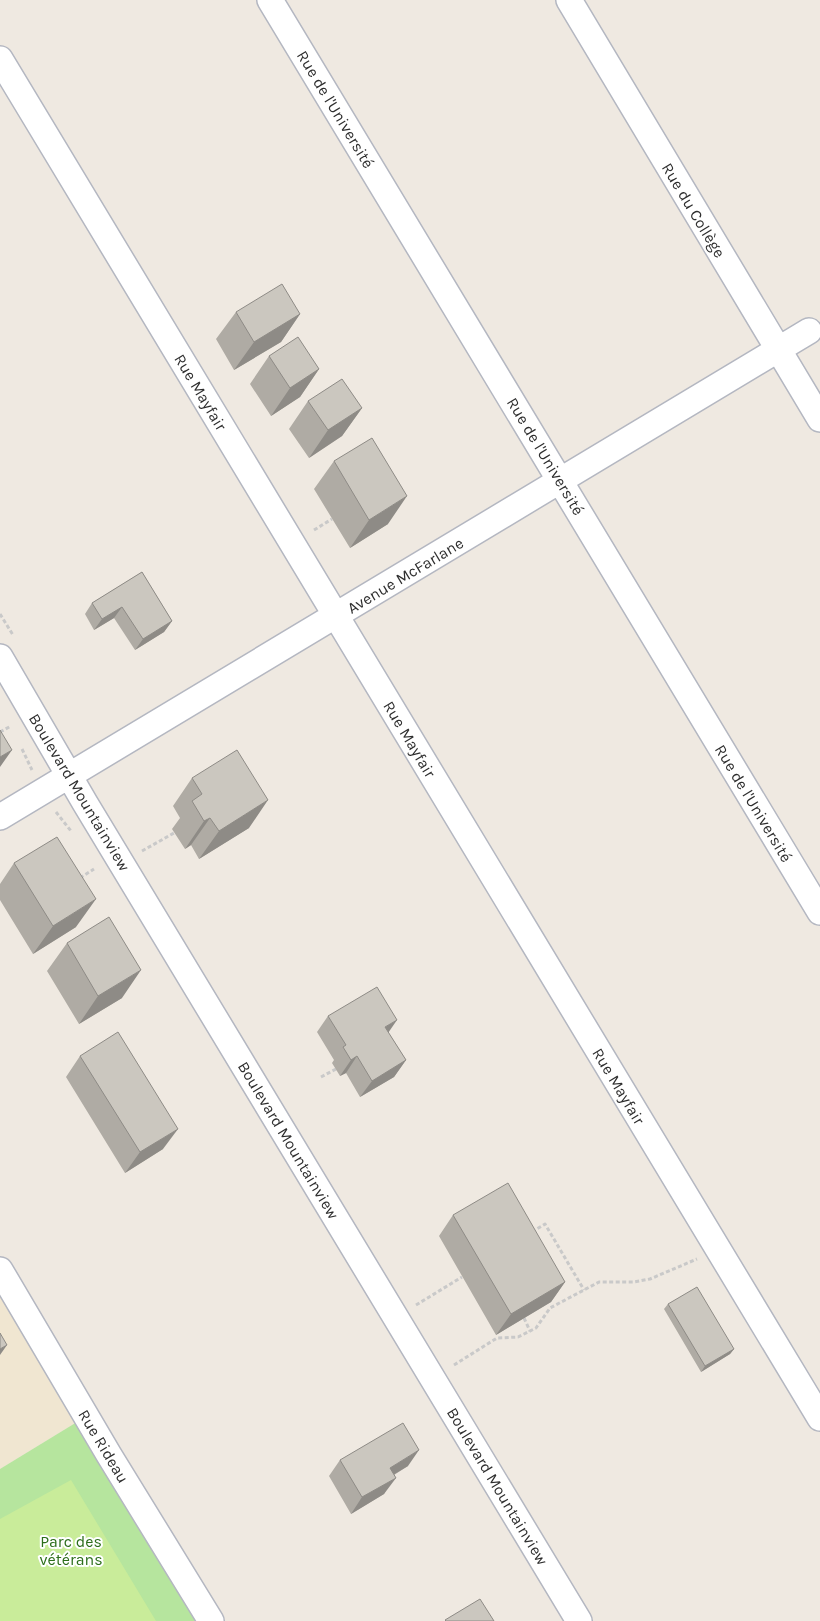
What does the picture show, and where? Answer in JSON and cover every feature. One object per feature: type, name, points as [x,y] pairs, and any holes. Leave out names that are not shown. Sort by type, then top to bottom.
[{"type":"street","name":"Rue de l'Université","points":[[270,0],[820,912]]},
{"type":"street","name":"Rue du Collège","points":[[569,0],[820,419]]},
{"type":"street","name":"Rue Mayfair","points":[[0,59],[820,1418]]},
{"type":"street","name":"Avenue McFarlane","points":[[0,817],[809,331]]},
{"type":"street","name":"Boulevard Mountainview","points":[[0,657],[69,776],[579,1621]]},
{"type":"street","name":"Rue Rideau","points":[[0,1270],[104,1447],[211,1621]]},
{"type":"path","points":[[0,732],[11,726]]},
{"type":"path","points":[[137,853],[174,833]]},
{"type":"path","points":[[76,880],[94,870]]},
{"type":"path","points":[[321,1077],[336,1069]]},
{"type":"path","points":[[531,1233],[545,1224],[584,1290]]},
{"type":"path","points":[[452,1366],[497,1338],[518,1337],[536,1328],[550,1308],[599,1282],[634,1282],[650,1279],[692,1262],[717,1248]]},
{"type":"path","points":[[416,1306],[462,1277]]},
{"type":"path","points":[[524,1318],[530,1330]]},
{"type":"shaded area","points":[[0,1295],[77,1422],[0,1469]]},
{"type":"green space","name":"Parc des vétérans","points":[[77,1422],[196,1621],[0,1621],[0,1469]]},
{"type":"green space","points":[[71,1480],[156,1621],[0,1621],[0,1519]]},
{"type":"building","points":[[282,284],[300,314],[254,342],[236,312]]},
{"type":"building","points":[[298,337],[319,369],[290,388],[269,356]]},
{"type":"building","points":[[342,379],[362,408],[328,430],[308,401]]},
{"type":"building","points":[[372,438],[407,496],[369,520],[334,461]]},
{"type":"building","points":[[142,572],[172,621],[143,639],[122,607],[102,619],[92,603]]},
{"type":"building","points":[[0,730],[12,750],[0,757]]},
{"type":"building","points":[[237,750],[268,800],[219,831],[210,818],[204,821],[192,801],[202,794],[192,778]]},
{"type":"building","points":[[57,837],[96,899],[53,926],[14,863]]},
{"type":"building","points":[[109,917],[141,970],[98,996],[67,943]]},
{"type":"building","points":[[377,987],[397,1020],[385,1027],[406,1060],[372,1081],[357,1056],[351,1060],[343,1047],[346,1045],[328,1016]]},
{"type":"building","points":[[118,1032],[178,1129],[140,1152],[80,1056]]},
{"type":"building","points":[[508,1183],[565,1282],[511,1314],[453,1215]]},
{"type":"building","points":[[697,1287],[734,1349],[705,1366],[668,1304]]},
{"type":"building","points":[[0,1333],[7,1345],[0,1349]]},
{"type":"building","points":[[403,1423],[419,1450],[390,1468],[396,1478],[362,1497],[340,1460]]},
{"type":"building","points":[[480,1599],[494,1621],[445,1620]]}]
